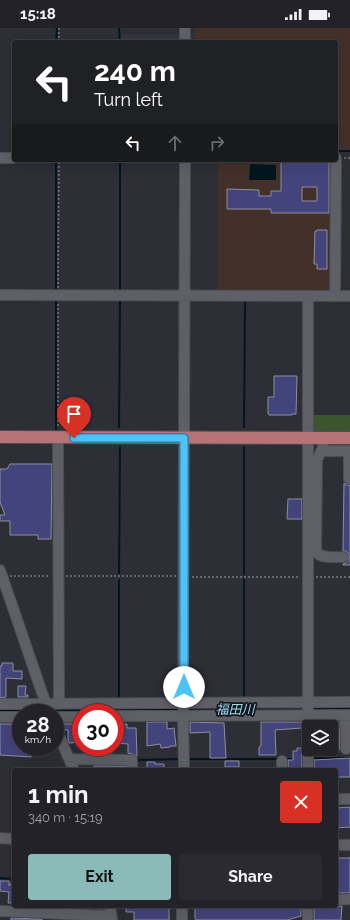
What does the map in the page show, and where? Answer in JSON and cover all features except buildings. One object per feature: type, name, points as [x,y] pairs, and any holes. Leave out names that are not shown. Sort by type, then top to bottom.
[{"type":"main road","points":[[0,438],[350,438]]},
{"type":"street","points":[[185,28],[185,40]]},
{"type":"street","points":[[0,158],[12,158]]},
{"type":"street","points":[[184,768],[185,162]]},
{"type":"street","points":[[335,296],[336,162]]},
{"type":"street","points":[[0,296],[350,296]]},
{"type":"street","points":[[308,296],[308,768]]},
{"type":"street","points":[[58,438],[59,704]]},
{"type":"street","points":[[322,438],[323,449],[317,459],[316,552],[322,556],[343,557]]},
{"type":"street","points":[[321,451],[349,451],[348,479]]},
{"type":"street","points":[[1,574],[47,704]]},
{"type":"street","points":[[64,704],[350,702]]},
{"type":"street","points":[[0,704],[12,705]]},
{"type":"street","points":[[124,716],[348,715],[346,749]]},
{"type":"street","points":[[0,717],[12,717]]},
{"type":"street","points":[[64,748],[73,768]]},
{"type":"street","points":[[69,759],[132,760],[132,768]]},
{"type":"street","points":[[338,799],[350,799]]},
{"type":"street","points":[[0,838],[12,839]]},
{"type":"street","points":[[338,845],[350,845]]},
{"type":"street","points":[[338,900],[350,900]]},
{"type":"street","points":[[182,908],[182,920]]},
{"type":"street","points":[[307,908],[308,920]]},
{"type":"street","points":[[0,910],[111,914]]},
{"type":"path","points":[[59,28],[59,40]]},
{"type":"path","points":[[58,438],[59,162]]},
{"type":"path","points":[[1,574],[59,576],[350,577]]},
{"type":"shaded area","points":[[194,28],[350,28],[350,150],[338,150],[338,40],[194,40]]},
{"type":"shaded area","points":[[121,35],[179,35],[179,40],[121,40]]},
{"type":"shaded area","points":[[218,162],[331,162],[333,292],[218,292]]},
{"type":"green space","points":[[309,415],[350,415],[350,432],[309,432]]},
{"type":"water","points":[[250,164],[276,165],[276,180],[249,180]]},
{"type":"water","name":"福田川","points":[[350,705],[350,712],[124,713],[124,706]]},
{"type":"water","points":[[0,707],[12,707],[12,713],[0,714]]},
{"type":"water","points":[[64,707],[72,707],[72,713],[64,713]]},
{"type":"waterway","points":[[56,40],[57,28]]},
{"type":"waterway","points":[[119,28],[120,40]]},
{"type":"waterway","points":[[180,28],[180,35]]},
{"type":"waterway","points":[[338,151],[350,151]]},
{"type":"waterway","points":[[56,162],[56,292]]},
{"type":"waterway","points":[[120,162],[120,291]]},
{"type":"waterway","points":[[56,299],[56,431]]},
{"type":"waterway","points":[[119,427],[120,299]]},
{"type":"waterway","points":[[244,427],[245,301]]},
{"type":"waterway","points":[[119,573],[120,447]]},
{"type":"waterway","points":[[244,447],[244,574]]},
{"type":"waterway","points":[[119,580],[119,700]]},
{"type":"waterway","name":"福田川","points":[[244,580],[244,699]]},
{"type":"waterway","points":[[312,758],[350,758]]},
{"type":"waterway","points":[[135,760],[181,759]]},
{"type":"waterway","points":[[188,759],[279,759]]},
{"type":"waterway","points":[[285,759],[295,759]]},
{"type":"waterway","points":[[0,878],[12,879]]},
{"type":"route","points":[[74,438],[184,438],[184,687]]}]
